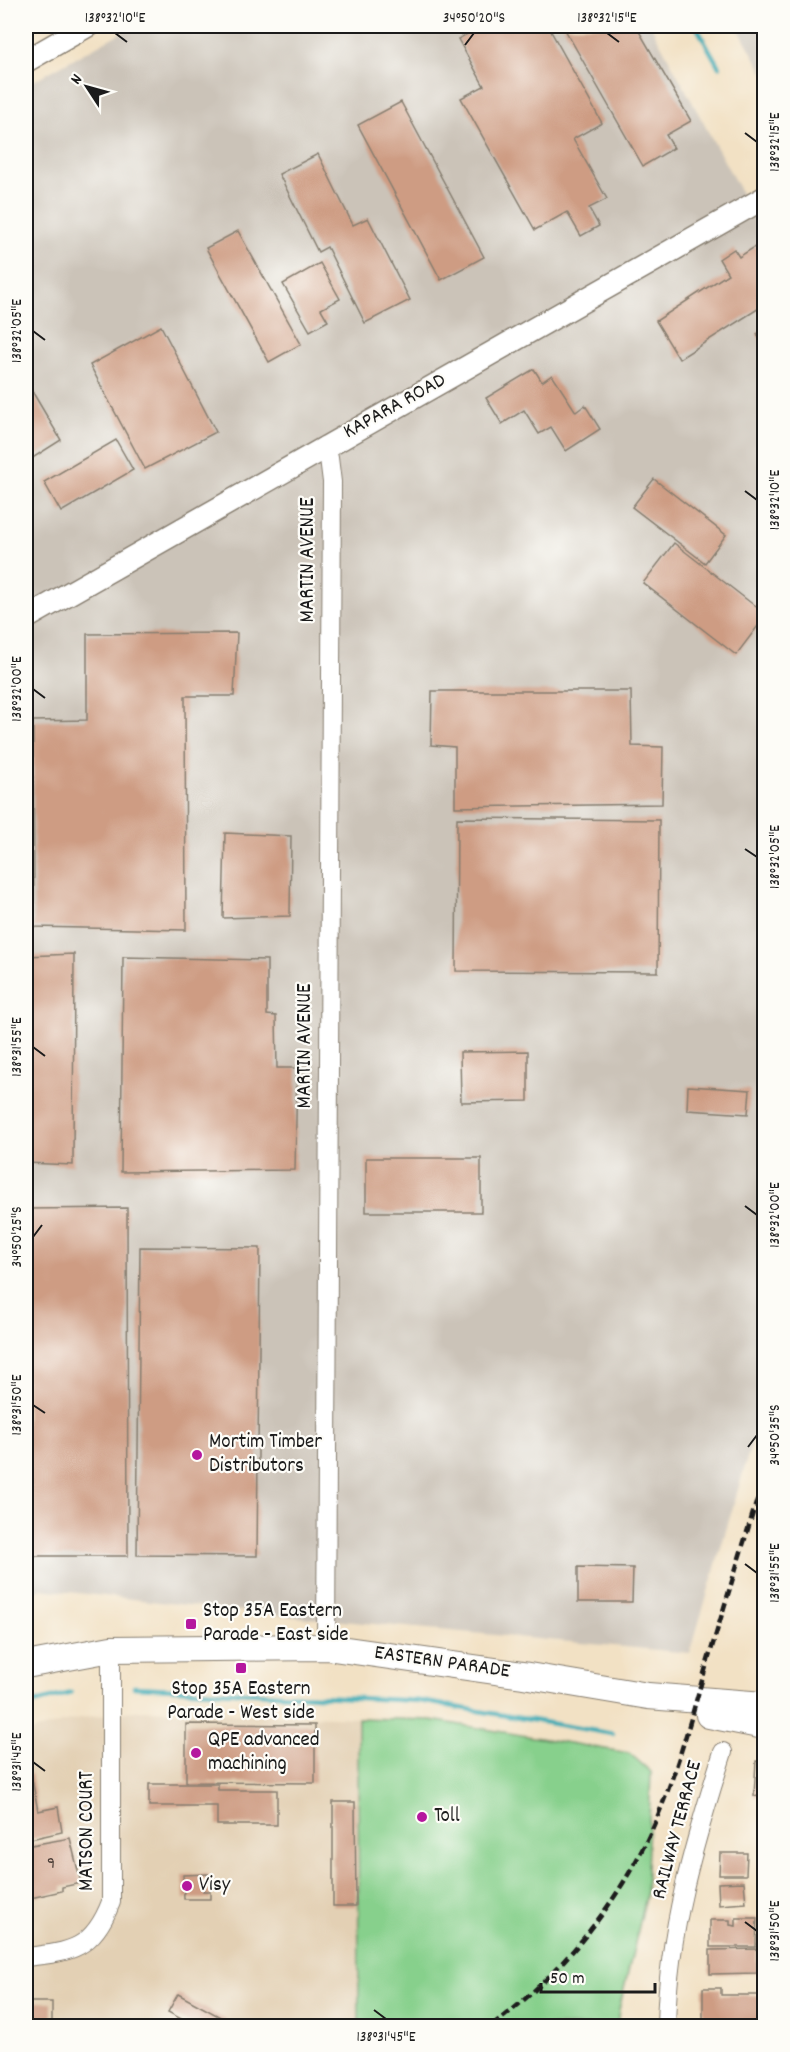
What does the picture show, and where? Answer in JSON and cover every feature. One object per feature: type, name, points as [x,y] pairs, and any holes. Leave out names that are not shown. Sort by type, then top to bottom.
[{"type":"main road","name":"EASTERN PARADE","points":[[26,1665],[111,1649],[326,1647],[513,1673],[643,1696],[711,1715],[765,1726]]},
{"type":"main road","name":"EASTERN PARADE","points":[[643,1696],[765,1705]]},
{"type":"street","points":[[26,61],[87,26]]},
{"type":"street","name":"KAPARA ROAD","points":[[26,618],[324,446],[765,198]]},
{"type":"street","name":"MARTIN AVENUE","points":[[324,446],[329,458],[332,482],[326,1647]]},
{"type":"street","name":"MATSON COURT","points":[[26,1957],[66,1953],[93,1937],[103,1923],[111,1902],[111,1649]]},
{"type":"street","name":"RAILWAY TERRACE","points":[[666,2026],[666,1996],[685,1875],[723,1752]]},
{"type":"shaded area","points":[[133,26],[651,26],[762,231],[764,229],[764,1401],[690,1653],[287,1616],[41,1589],[26,1598],[26,85]]},
{"type":"shaded area","points":[[737,26],[764,26],[764,74]]},
{"type":"shaded area","points":[[142,1710],[358,1718],[359,2026],[26,2026],[26,1733],[80,1718]]},
{"type":"green space","points":[[358,1718],[431,1720],[629,1753],[651,1772],[646,1897],[617,2026],[359,2026]]},
{"type":"building","points":[[482,26],[548,26],[602,123],[573,139],[607,199],[589,208],[599,226],[581,236],[567,212],[535,230],[461,98],[484,86],[458,39]]},
{"type":"building","points":[[563,26],[636,26],[691,121],[666,135],[674,148],[643,166]]},
{"type":"building","points":[[401,102],[484,257],[441,280],[358,125]]},
{"type":"building","points":[[318,154],[353,225],[368,218],[410,300],[365,323],[327,247],[318,252],[279,174]]},
{"type":"building","points":[[238,231],[301,344],[269,362],[206,248]]},
{"type":"building","points":[[764,241],[764,305],[679,359],[656,321],[728,274],[719,259],[734,249],[739,257]]},
{"type":"building","points":[[320,263],[340,299],[321,309],[328,321],[310,331],[283,284]]},
{"type":"building","points":[[161,326],[216,432],[145,469],[90,365]]},
{"type":"building","points":[[764,329],[764,347],[757,334]]},
{"type":"building","points":[[534,369],[542,382],[552,375],[576,412],[585,405],[600,429],[566,451],[551,427],[539,434],[524,410],[502,424],[486,398]]},
{"type":"building","points":[[26,381],[61,440],[31,459],[26,450]]},
{"type":"building","points":[[116,440],[133,470],[61,512],[44,482]]},
{"type":"building","points":[[654,479],[726,535],[705,563],[632,507]]},
{"type":"building","points":[[674,543],[764,613],[764,618],[736,655],[643,583]]},
{"type":"building","points":[[237,633],[234,696],[185,696],[186,930],[34,927],[33,721],[87,720],[87,634]]},
{"type":"building","points":[[432,691],[631,691],[632,746],[663,747],[662,804],[455,807],[455,747],[431,745]]},
{"type":"building","points":[[457,818],[659,820],[658,972],[456,971]]},
{"type":"building","points":[[225,833],[291,836],[290,916],[223,918]]},
{"type":"building","points":[[74,954],[73,1165],[26,1163],[26,956]]},
{"type":"building","points":[[123,957],[267,960],[267,1015],[276,1016],[277,1068],[297,1068],[295,1170],[121,1172]]},
{"type":"building","points":[[528,1051],[528,1101],[461,1102],[460,1052]]},
{"type":"building","points":[[688,1086],[750,1090],[748,1114],[687,1110]]},
{"type":"building","points":[[366,1158],[481,1158],[481,1212],[366,1212]]},
{"type":"building","points":[[127,1208],[128,1556],[26,1556],[26,1209]]},
{"type":"building","points":[[140,1247],[260,1248],[257,1556],[137,1555]]},
{"type":"building","points":[[578,1567],[633,1568],[632,1602],[578,1602]]},
{"type":"building","points":[[186,1724],[315,1725],[315,1783],[186,1782]]},
{"type":"building","points":[[756,1761],[764,1762],[764,1797],[754,1796]]},
{"type":"building","points":[[31,1774],[38,1811],[58,1807],[62,1832],[26,1840],[26,1775]]},
{"type":"building","points":[[149,1784],[218,1784],[218,1790],[277,1790],[277,1825],[217,1825],[217,1806],[149,1806]]},
{"type":"building","points":[[333,1802],[355,1802],[356,1906],[333,1906]]},
{"type":"building","points":[[70,1838],[81,1883],[62,1887],[62,1891],[26,1899],[26,1846]]},
{"type":"building","points":[[720,1853],[747,1853],[746,1875],[719,1875]]},
{"type":"building","points":[[208,1874],[208,1880],[203,1880],[203,1891],[210,1891],[210,1899],[184,1899],[183,1875]]},
{"type":"building","points":[[744,1882],[746,1903],[719,1905],[718,1883]]},
{"type":"building","points":[[736,1918],[757,1918],[756,1947],[710,1947],[710,1920],[730,1920],[730,1925],[736,1926]]},
{"type":"building","points":[[757,1949],[757,1973],[710,1974],[710,1950]]},
{"type":"building","points":[[703,1988],[721,1988],[721,1995],[764,1995],[764,2022],[703,2022]]},
{"type":"building","points":[[178,1994],[226,2020],[223,2026],[194,2026],[168,2012]]},
{"type":"building","points":[[26,2002],[52,2002],[52,2026],[26,2026]]},
{"type":"waterway","points":[[696,26],[719,67]]},
{"type":"waterway","points":[[134,1687],[420,1701],[613,1734]]},
{"type":"waterway","points":[[26,1705],[71,1693]]},
{"type":"railway","points":[[492,2026],[539,1987],[580,1942],[617,1893],[647,1840],[678,1760],[764,1478]]},
{"type":"place","name":"Mortim Timber Distributors","points":[[197,1455]]},
{"type":"place","name":"Stop 35A Eastern Parade - East side","points":[[191,1624]]},
{"type":"place","name":"Stop 35A Eastern Parade - West side","points":[[241,1668]]},
{"type":"place","name":"QPE advanced machining","points":[[196,1753]]},
{"type":"place","name":"Toll","points":[[422,1817]]},
{"type":"place","name":"Visy","points":[[187,1886]]}]
